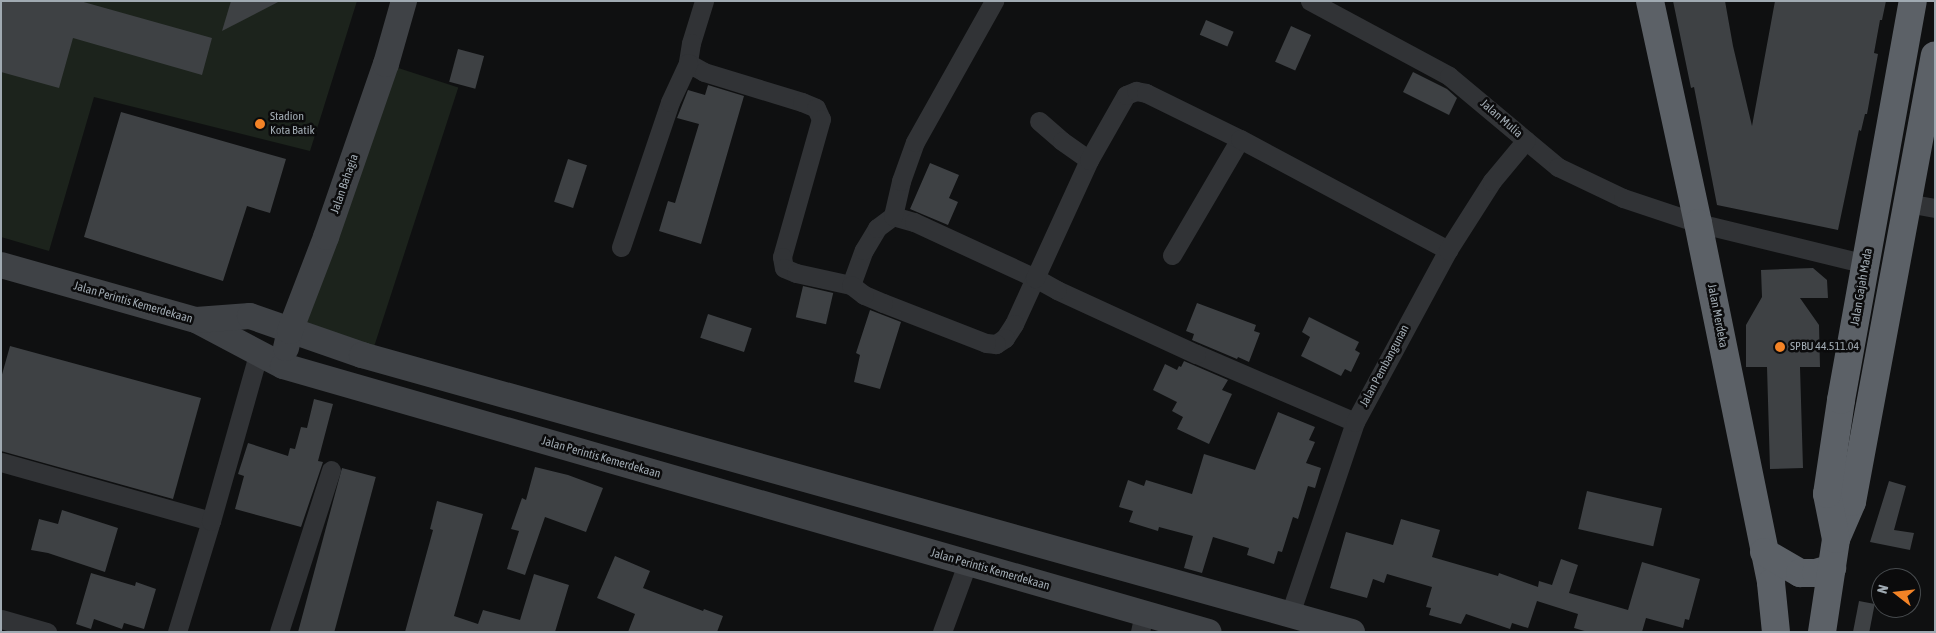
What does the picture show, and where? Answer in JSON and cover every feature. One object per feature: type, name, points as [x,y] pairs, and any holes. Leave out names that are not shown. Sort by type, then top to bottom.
[{"type":"highway","name":"Jalan Merdeka","points":[[1650,1],[1698,223],[1771,583],[1776,632]]},
{"type":"highway","name":"Jalan Gajah Mada","points":[[1822,632],[1836,539],[1827,494],[1841,400],[1913,1]]},
{"type":"highway","points":[[1836,539],[1852,502],[1935,56]]},
{"type":"highway","points":[[1764,552],[1800,573],[1832,568]]},
{"type":"street","name":"Jalan Bahagia","points":[[283,366],[290,331],[336,209],[386,64],[404,1]]},
{"type":"street","points":[[851,285],[864,250],[877,228],[893,216],[901,181],[915,142],[994,1]]},
{"type":"street","name":"Jalan Mulia","points":[[1310,1],[1449,76],[1558,167],[1623,198],[1698,223],[1866,264]]},
{"type":"street","points":[[621,247],[670,102],[688,63],[697,3]]},
{"type":"street","points":[[688,63],[704,72],[816,108],[821,120],[782,257],[784,268],[796,273],[851,285],[864,295],[882,303],[986,343],[996,344],[1005,338],[1014,324],[1089,160],[1126,96],[1136,91],[1146,93],[1240,139],[1448,250]]},
{"type":"street","points":[[1039,121],[1062,141],[1089,160]]},
{"type":"street","points":[[1172,255],[1240,139]]},
{"type":"street","name":"Jalan Pembangunan","points":[[1290,614],[1355,422],[1448,250],[1492,180],[1526,140]]},
{"type":"street","points":[[1907,203],[1935,208]]},
{"type":"street","points":[[893,216],[914,222],[1196,354],[1355,422]]},
{"type":"street","name":"Jalan Perintis Kemerdekaan","points":[[1,265],[196,320],[259,351],[283,366],[967,564],[1142,623],[1209,632]]},
{"type":"street","points":[[196,320],[250,316],[372,357],[1352,632]]},
{"type":"street","points":[[177,632],[211,521],[259,351]]},
{"type":"street","points":[[1,462],[211,521]]},
{"type":"street","points":[[279,632],[331,470]]},
{"type":"street","points":[[942,632],[967,564]]},
{"type":"street","points":[[1,619],[47,632]]},
{"type":"shaded area","name":"Stadion Kota Batik","points":[[1,1],[357,1],[310,151],[94,97],[49,251],[1,237]]},
{"type":"shaded area","points":[[386,64],[458,87],[371,358],[298,334]]},
{"type":"building","points":[[1,1],[80,1],[212,38],[202,75],[73,38],[59,88],[1,72]]},
{"type":"building","points":[[231,1],[280,1],[222,31]]},
{"type":"building","points":[[1673,1],[1725,1],[1733,46],[1752,126],[1775,1],[1886,1],[1882,20],[1880,20],[1874,53],[1878,54],[1867,114],[1865,114],[1861,131],[1859,130],[1838,230],[1717,205],[1694,87],[1691,88]]},
{"type":"building","points":[[1206,20],[1234,32],[1227,46],[1200,35]]},
{"type":"building","points":[[1291,26],[1311,35],[1295,71],[1275,62]]},
{"type":"building","points":[[458,49],[484,56],[475,89],[449,82]]},
{"type":"building","points":[[1413,72],[1447,89],[1457,98],[1449,115],[1403,92]]},
{"type":"building","points":[[708,85],[744,96],[701,244],[659,231],[668,201],[675,203],[699,124],[677,118],[688,90],[705,95]]},
{"type":"building","points":[[121,112],[286,159],[270,213],[247,206],[223,281],[84,237]]},
{"type":"building","points":[[568,159],[587,165],[573,208],[554,202]]},
{"type":"building","points":[[930,163],[959,175],[949,198],[958,202],[948,225],[910,209]]},
{"type":"building","points":[[1813,268],[1827,280],[1828,298],[1800,298],[1819,325],[1820,367],[1800,367],[1803,468],[1770,469],[1767,367],[1746,367],[1746,325],[1762,297],[1761,270]]},
{"type":"building","points":[[803,286],[833,293],[826,324],[796,317]]},
{"type":"building","points":[[1197,303],[1256,325],[1254,331],[1260,333],[1249,362],[1238,357],[1237,359],[1192,340],[1194,334],[1186,331]]},
{"type":"building","points":[[870,310],[901,322],[880,389],[854,382],[860,355],[856,353]]},
{"type":"building","points":[[708,314],[752,328],[744,352],[700,338]]},
{"type":"building","points":[[1309,317],[1359,342],[1355,350],[1360,353],[1351,372],[1345,369],[1341,376],[1301,356],[1310,337],[1302,332]]},
{"type":"building","points":[[10,346],[201,398],[173,499],[1,451],[1,378]]},
{"type":"building","points":[[1184,361],[1228,380],[1222,390],[1232,394],[1209,444],[1177,429],[1183,417],[1172,411],[1177,402],[1153,390],[1165,364],[1177,370]]},
{"type":"building","points":[[314,399],[333,404],[318,461],[323,462],[301,527],[235,509],[244,476],[238,474],[248,443],[288,456],[290,448],[295,449],[301,427],[307,428]]},
{"type":"building","points":[[1278,412],[1315,427],[1309,440],[1315,442],[1306,463],[1321,468],[1315,488],[1308,486],[1298,519],[1293,517],[1282,552],[1278,551],[1274,564],[1247,555],[1249,548],[1213,537],[1202,573],[1184,568],[1193,536],[1159,527],[1158,531],[1129,522],[1133,511],[1119,507],[1128,480],[1144,486],[1146,480],[1192,494],[1204,454],[1255,470]]},
{"type":"building","points":[[535,467],[568,475],[603,488],[586,532],[545,517],[525,575],[507,569],[519,531],[511,529],[522,498],[526,500]]},
{"type":"building","points":[[342,468],[376,477],[334,632],[298,632]]},
{"type":"building","points":[[1889,481],[1906,486],[1894,530],[1914,533],[1910,550],[1870,542]]},
{"type":"building","points":[[1587,491],[1662,508],[1653,546],[1578,529]]},
{"type":"building","points":[[437,501],[483,514],[454,616],[478,624],[483,610],[520,620],[534,574],[569,585],[555,632],[405,632],[433,530],[430,529]]},
{"type":"building","points":[[62,510],[118,528],[105,572],[48,553],[31,550],[39,519],[58,524]]},
{"type":"building","points":[[1401,519],[1440,530],[1432,557],[1498,576],[1499,573],[1538,587],[1539,581],[1552,585],[1561,559],[1578,565],[1569,593],[1628,610],[1642,562],[1700,579],[1689,620],[1685,619],[1683,628],[1646,618],[1642,632],[1588,632],[1574,628],[1578,614],[1537,601],[1528,628],[1512,623],[1510,629],[1466,614],[1461,624],[1429,615],[1431,608],[1426,607],[1432,587],[1387,574],[1384,583],[1373,579],[1367,598],[1330,588],[1346,532],[1393,545]]},
{"type":"building","points":[[615,556],[650,571],[643,588],[703,611],[704,609],[723,616],[717,632],[628,632],[635,614],[597,598]]},
{"type":"building","points":[[91,573],[135,586],[136,582],[156,589],[144,629],[124,623],[122,629],[94,619],[91,629],[76,624]]},
{"type":"building","points":[[1859,601],[1871,603],[1872,618],[1869,632],[1853,632]]},
{"type":"place","name":"Stadion Kota Batik","points":[[260,124]]},
{"type":"place","name":"SPBU 44.511.04","points":[[1780,347]]}]
